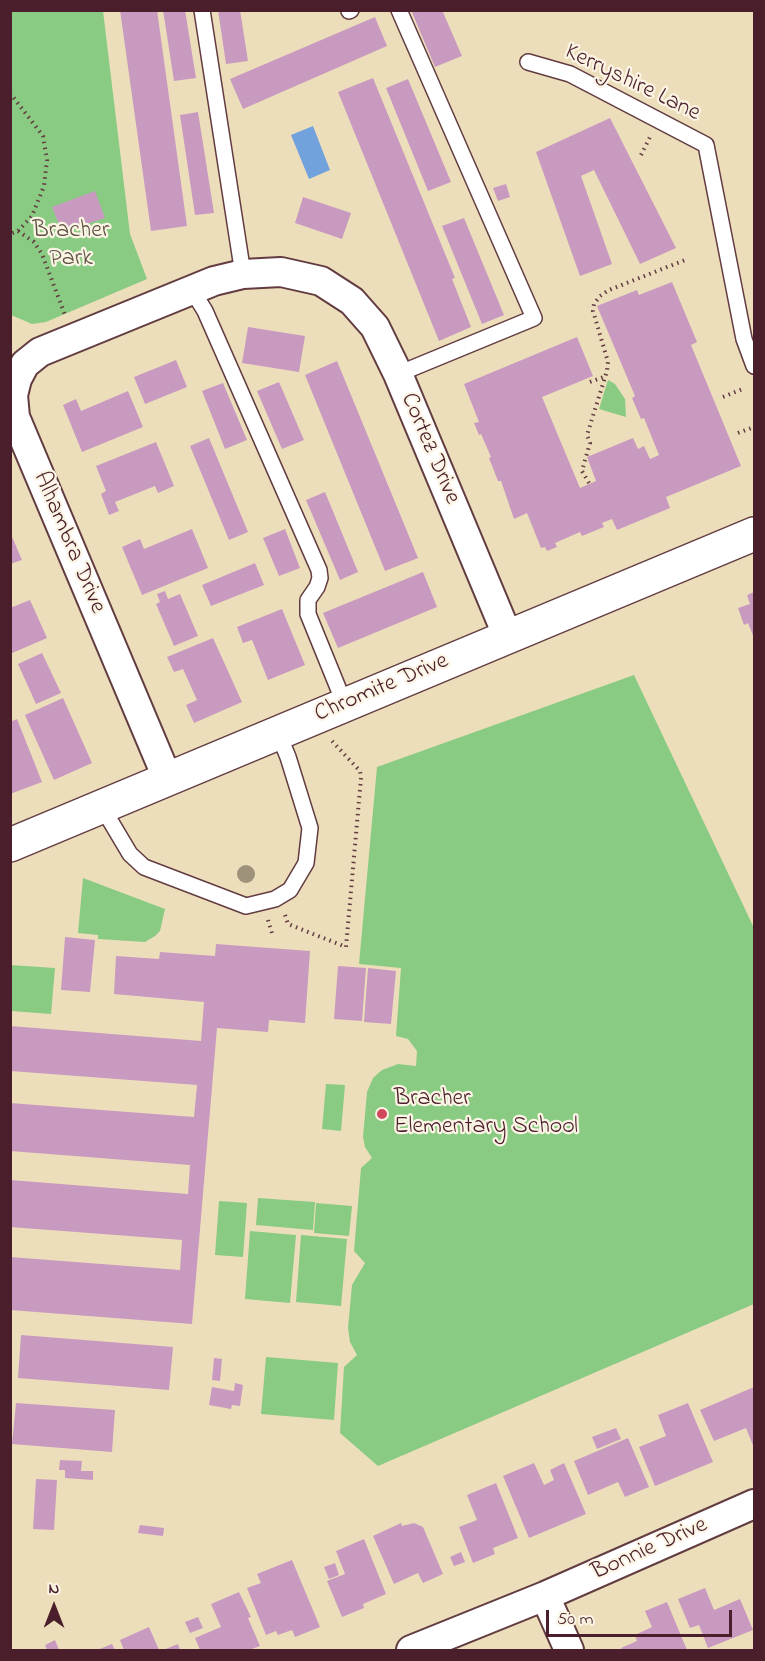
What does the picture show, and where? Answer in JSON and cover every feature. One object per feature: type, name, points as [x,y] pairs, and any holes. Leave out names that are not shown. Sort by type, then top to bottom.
[{"type":"street","name":"Alhambra Drive","points":[[168,780],[15,417],[13,395],[15,373],[40,352],[214,281],[243,274],[281,272],[321,281]]},
{"type":"street","name":"Cortez Drive","points":[[321,281],[352,301],[375,327],[398,374],[508,637]]},
{"type":"street","name":"Chromite Drive","points":[[10,844],[754,534]]},
{"type":"street","name":"Bonnie Drive","points":[[411,1650],[545,1596],[754,1504]]},
{"type":"street","points":[[545,1596],[569,1650]]},
{"type":"lane","points":[[202,10],[243,274]]},
{"type":"lane","points":[[398,374],[534,318],[399,10]]},
{"type":"lane","name":"Kerryshire Lane","points":[[528,62],[570,74],[706,146],[744,339],[754,366]]},
{"type":"lane","points":[[192,290],[205,311],[319,570],[320,578],[317,587],[308,600],[308,614],[345,705]]},
{"type":"lane","points":[[102,807],[130,854],[144,867],[246,906],[275,899],[290,890],[306,863],[310,828],[288,757],[278,733]]},
{"type":"path","points":[[10,93],[43,135],[47,160],[44,186],[37,206],[32,216],[18,231],[10,234]]},
{"type":"path","points":[[641,155],[651,134]]},
{"type":"path","points":[[18,231],[34,242],[42,254],[74,338]]},
{"type":"path","points":[[590,483],[582,471],[590,443],[587,435],[608,363],[593,311],[594,304],[609,290],[685,260]]},
{"type":"path","points":[[590,382],[606,376]]},
{"type":"path","points":[[723,397],[745,388]]},
{"type":"path","points":[[738,433],[754,427]]},
{"type":"path","points":[[288,924],[346,947],[361,778],[356,765],[331,739]]},
{"type":"green space","name":"Bracher Park","points":[[10,11],[103,11],[130,234],[147,279],[46,322],[32,324],[11,315]]},
{"type":"green space","points":[[608,380],[615,384],[625,399],[626,417],[599,409]]},
{"type":"green space","points":[[634,675],[754,928],[754,1304],[378,1466],[340,1433],[344,1367],[357,1355],[350,1342],[348,1328],[352,1285],[365,1263],[354,1251],[361,1168],[372,1158],[365,1147],[363,1137],[367,1092],[373,1078],[382,1070],[398,1064],[416,1066],[417,1051],[408,1039],[396,1036],[401,968],[359,964],[377,767]]},
{"type":"green space","points":[[83,878],[165,909],[160,931],[145,942],[98,939],[98,935],[78,933]]},
{"type":"green space","points":[[10,965],[55,968],[51,1014],[11,1011]]},
{"type":"green space","points":[[326,1084],[345,1085],[341,1131],[322,1129]]},
{"type":"green space","points":[[258,1198],[315,1202],[313,1230],[256,1225]]},
{"type":"green space","points":[[219,1201],[247,1203],[243,1257],[215,1255]]},
{"type":"green space","points":[[316,1203],[352,1206],[349,1236],[314,1233]]},
{"type":"green space","points":[[250,1231],[296,1235],[290,1303],[245,1299]]},
{"type":"green space","points":[[301,1235],[347,1239],[341,1306],[296,1302]]},
{"type":"green space","points":[[266,1357],[338,1363],[334,1420],[261,1414]]},
{"type":"water","points":[[313,126],[330,170],[309,179],[291,135]]},
{"type":"building","points":[[120,10],[157,10],[187,226],[151,231]]},
{"type":"building","points":[[163,10],[185,10],[196,78],[174,81]]},
{"type":"building","points":[[218,10],[240,10],[248,61],[226,64]]},
{"type":"building","points":[[411,10],[442,10],[462,56],[435,67]]},
{"type":"building","points":[[375,17],[387,46],[243,109],[230,79]]},
{"type":"building","points":[[373,78],[455,278],[452,279],[471,327],[439,341],[338,92]]},
{"type":"building","points":[[408,79],[451,182],[428,191],[386,88]]},
{"type":"building","points":[[198,112],[214,213],[195,215],[180,115]]},
{"type":"building","points":[[610,118],[676,248],[640,264],[594,170],[581,176],[612,264],[580,276],[536,152]]},
{"type":"building","points":[[506,184],[510,197],[498,201],[493,188]]},
{"type":"building","points":[[95,191],[105,218],[62,232],[52,207]]},
{"type":"building","points":[[303,197],[351,213],[342,239],[295,223]]},
{"type":"building","points":[[464,218],[504,315],[482,324],[442,226]]},
{"type":"building","points":[[672,282],[697,342],[691,345],[741,466],[666,497],[670,508],[617,530],[612,519],[602,523],[604,527],[582,536],[580,532],[555,543],[557,547],[547,551],[545,547],[541,548],[527,513],[514,519],[501,481],[498,481],[489,458],[491,457],[474,423],[479,422],[464,384],[577,337],[593,376],[542,397],[580,488],[596,481],[587,457],[633,438],[638,449],[644,446],[650,459],[659,455],[644,418],[641,419],[632,398],[635,396],[597,306],[637,290],[639,295]]},
{"type":"building","points":[[248,327],[305,336],[299,372],[242,363]]},
{"type":"building","points":[[176,360],[187,387],[145,404],[134,377]]},
{"type":"building","points":[[337,361],[418,558],[385,571],[305,375]]},
{"type":"building","points":[[279,382],[304,440],[282,449],[257,391]]},
{"type":"building","points":[[223,383],[247,440],[225,449],[202,391]]},
{"type":"building","points":[[128,391],[143,427],[82,452],[63,405],[76,399],[81,411]]},
{"type":"building","points":[[209,438],[248,532],[229,540],[190,446]]},
{"type":"building","points":[[156,442],[174,486],[158,493],[155,486],[115,502],[119,511],[109,515],[101,494],[106,491],[96,466]]},
{"type":"building","points":[[325,492],[358,572],[340,580],[306,500]]},
{"type":"building","points":[[192,529],[208,568],[142,595],[122,547],[140,539],[144,549]]},
{"type":"building","points":[[285,529],[300,568],[279,576],[263,538]]},
{"type":"building","points":[[10,532],[22,560],[10,564]]},
{"type":"building","points":[[255,563],[264,585],[211,606],[202,585]]},
{"type":"building","points":[[423,572],[437,607],[338,648],[323,613]]},
{"type":"building","points":[[165,591],[168,599],[180,594],[198,636],[174,646],[156,604],[160,602],[157,594]]},
{"type":"building","points":[[754,592],[754,638],[748,623],[744,625],[738,608],[750,604],[747,595]]},
{"type":"building","points":[[30,600],[47,638],[10,654],[10,608]]},
{"type":"building","points":[[282,609],[305,665],[268,680],[252,640],[243,643],[237,627]]},
{"type":"building","points":[[213,638],[242,702],[194,723],[186,705],[197,700],[183,669],[174,672],[167,657]]},
{"type":"building","points":[[42,653],[61,693],[36,704],[18,664]]},
{"type":"building","points":[[63,698],[92,763],[54,780],[25,715]]},
{"type":"building","points":[[17,719],[42,782],[10,794],[10,722]]},
{"type":"building","points":[[65,937],[95,940],[90,992],[61,990]]},
{"type":"building","points":[[216,944],[310,951],[305,1023],[269,1020],[268,1032],[217,1028],[192,1324],[10,1310],[10,1257],[180,1270],[182,1240],[10,1227],[10,1180],[188,1194],[190,1165],[10,1151],[10,1103],[194,1117],[197,1085],[10,1071],[10,1026],[201,1041],[204,1002],[114,994],[116,956],[159,959],[160,952],[215,956]]},
{"type":"building","points":[[338,966],[366,968],[362,1021],[334,1019]]},
{"type":"building","points":[[368,968],[396,971],[391,1024],[364,1022]]},
{"type":"building","points":[[21,1335],[173,1347],[169,1390],[18,1378]]},
{"type":"building","points":[[214,1358],[222,1359],[220,1381],[212,1380]]},
{"type":"building","points":[[235,1383],[243,1385],[240,1406],[232,1405],[231,1409],[209,1405],[212,1387],[234,1391]]},
{"type":"building","points":[[754,1387],[754,1448],[746,1428],[714,1441],[700,1410]]},
{"type":"building","points":[[16,1403],[115,1410],[112,1452],[12,1444]]},
{"type":"building","points":[[688,1403],[713,1462],[655,1486],[639,1447],[666,1436],[658,1415]]},
{"type":"building","points":[[616,1428],[621,1439],[597,1449],[592,1437]]},
{"type":"building","points":[[628,1438],[649,1487],[625,1497],[618,1482],[588,1495],[574,1461]]},
{"type":"building","points":[[60,1460],[82,1461],[81,1471],[93,1471],[93,1480],[65,1478],[65,1470],[59,1470]]},
{"type":"building","points":[[534,1463],[544,1485],[554,1480],[550,1470],[564,1463],[586,1514],[529,1538],[503,1476]]},
{"type":"building","points":[[36,1479],[57,1480],[54,1530],[33,1529]]},
{"type":"building","points":[[496,1483],[518,1538],[493,1548],[495,1554],[473,1563],[459,1527],[477,1520],[467,1495]]},
{"type":"building","points":[[401,1523],[402,1526],[414,1523],[423,1527],[443,1574],[423,1583],[418,1573],[394,1584],[373,1536]]},
{"type":"building","points":[[140,1525],[164,1528],[163,1536],[138,1533]]},
{"type":"building","points":[[364,1539],[386,1594],[363,1604],[364,1608],[342,1617],[327,1581],[345,1574],[336,1551]]},
{"type":"building","points":[[461,1552],[465,1562],[454,1566],[450,1557]]},
{"type":"building","points":[[292,1560],[320,1627],[295,1637],[292,1630],[278,1635],[276,1631],[266,1635],[247,1588],[261,1583],[257,1574]]},
{"type":"building","points":[[335,1563],[339,1575],[329,1579],[324,1567]]},
{"type":"building","points":[[705,1588],[714,1610],[740,1599],[753,1630],[708,1648],[699,1625],[690,1628],[678,1599]]},
{"type":"building","points":[[239,1592],[251,1617],[248,1618],[260,1646],[249,1650],[200,1650],[195,1638],[221,1627],[211,1604]]},
{"type":"building","points":[[667,1602],[687,1650],[622,1650],[621,1648],[637,1641],[635,1635],[652,1627],[645,1611]]},
{"type":"building","points":[[198,1617],[203,1628],[190,1633],[185,1622]]},
{"type":"building","points":[[149,1627],[159,1650],[124,1650],[120,1640]]},
{"type":"building","points":[[55,1640],[59,1650],[47,1650],[45,1645]]},
{"type":"building","points":[[112,1644],[115,1650],[97,1650]]},
{"type":"building","points":[[178,1644],[180,1650],[163,1650]]},
{"type":"place","name":"Bracher Elementary School","points":[[382,1114]]}]
